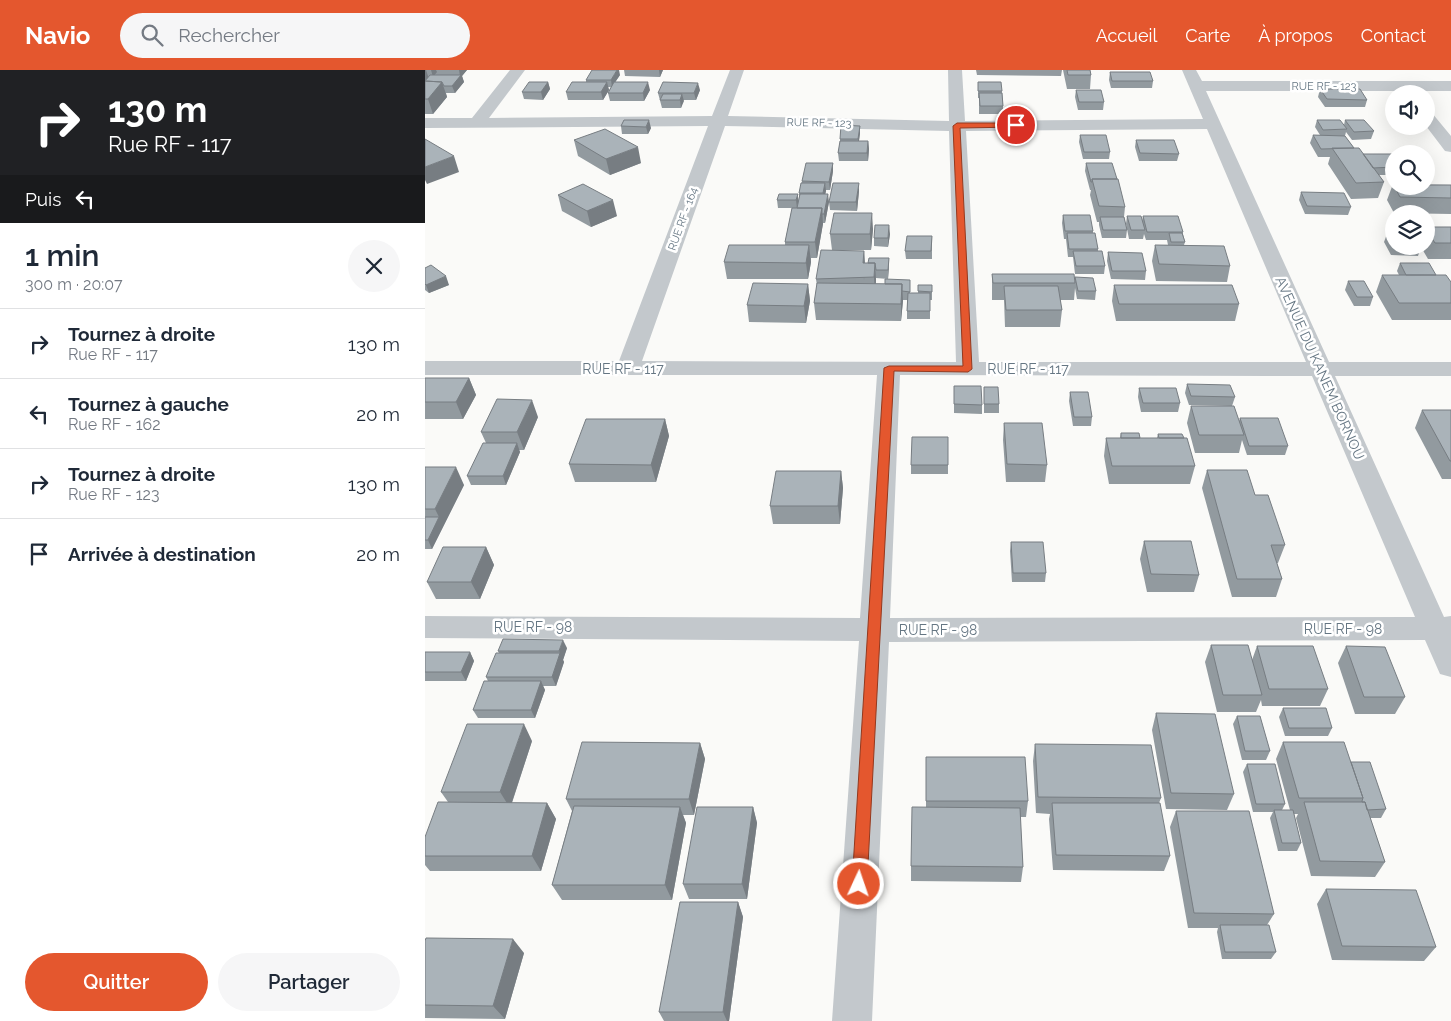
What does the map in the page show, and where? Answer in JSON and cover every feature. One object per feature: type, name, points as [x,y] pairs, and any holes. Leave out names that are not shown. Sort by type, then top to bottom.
[{"type":"street","points":[[476,123],[517,70]]},
{"type":"street","name":"RUE RF - 164","points":[[628,369],[737,70]]},
{"type":"street","points":[[955,70],[968,369]]},
{"type":"street","name":"RUE RF - 123","points":[[1193,78],[1385,89]]},
{"type":"street","name":"AVENUE DU KANEM BORNOU","points":[[1193,78],[1320,369],[1443,628],[1451,665]]},
{"type":"street","name":"RUE RF - 123","points":[[1435,87],[1451,86]]},
{"type":"street","name":"RUE RF - 123","points":[[425,123],[719,121],[957,126],[1213,124]]},
{"type":"street","points":[[1435,127],[1451,147]]},
{"type":"street","name":"RUE RF - 117","points":[[425,368],[1451,369]]},
{"type":"street","points":[[852,1021],[889,368]]},
{"type":"street","name":"RUE RF - 98","points":[[425,627],[874,630],[1443,628]]},
{"type":"building","points":[[592,70],[617,70],[611,80],[586,80]]},
{"type":"building","points":[[1067,70],[1090,70],[1091,75],[1068,75]]},
{"type":"building","points":[[1110,72],[1150,72],[1153,81],[1112,81]]},
{"type":"building","points":[[430,75],[461,75],[452,86],[444,86],[442,82],[425,81]]},
{"type":"building","points":[[425,81],[442,82],[428,99],[425,99]]},
{"type":"building","points":[[529,82],[548,82],[541,92],[522,92]]},
{"type":"building","points":[[572,82],[607,82],[601,92],[566,92]]},
{"type":"building","points":[[614,82],[648,82],[643,93],[608,93]]},
{"type":"building","points":[[663,82],[698,83],[694,93],[658,93]]},
{"type":"building","points":[[978,82],[1001,82],[1002,91],[978,91]]},
{"type":"building","points":[[1320,89],[1360,89],[1367,100],[1327,99]]},
{"type":"building","points":[[1076,90],[1101,90],[1104,102],[1079,102]]},
{"type":"building","points":[[979,93],[1002,93],[1003,106],[980,106]]},
{"type":"building","points":[[663,94],[682,94],[680,100],[660,100]]},
{"type":"building","points":[[624,120],[649,120],[646,127],[621,126]]},
{"type":"building","points":[[1317,120],[1340,120],[1347,129],[1323,130]]},
{"type":"building","points":[[1345,120],[1364,120],[1374,131],[1354,132]]},
{"type":"building","points":[[841,125],[860,126],[858,139],[840,139]]},
{"type":"building","points":[[605,129],[638,147],[606,159],[574,140]]},
{"type":"building","points":[[1080,135],[1106,135],[1110,152],[1084,152]]},
{"type":"building","points":[[1313,135],[1345,136],[1354,148],[1321,149]]},
{"type":"building","points":[[425,139],[454,156],[425,167]]},
{"type":"building","points":[[1136,140],[1174,140],[1179,154],[1140,153]]},
{"type":"building","points":[[840,141],[868,141],[867,153],[838,153]]},
{"type":"building","points":[[1332,148],[1359,148],[1384,182],[1356,183]]},
{"type":"building","points":[[1363,154],[1385,154],[1385,167],[1373,168]]},
{"type":"building","points":[[806,163],[833,163],[829,182],[802,181]]},
{"type":"building","points":[[1086,163],[1112,163],[1117,179],[1092,179],[1091,182]]},
{"type":"building","points":[[1092,179],[1118,179],[1125,207],[1099,206]]},
{"type":"building","points":[[801,183],[825,183],[823,193],[799,193]]},
{"type":"building","points":[[833,183],[859,183],[856,202],[829,202]]},
{"type":"building","points":[[583,184],[613,200],[587,211],[558,195]]},
{"type":"building","points":[[1435,185],[1451,185],[1451,198],[1400,197],[1399,195],[1435,195]]},
{"type":"building","points":[[1301,192],[1344,193],[1351,207],[1307,206]]},
{"type":"building","points":[[779,194],[798,194],[796,200],[777,200]]},
{"type":"building","points":[[800,194],[828,194],[824,214],[822,214],[822,208],[797,208]]},
{"type":"building","points":[[792,208],[822,208],[815,242],[785,242]]},
{"type":"building","points":[[834,213],[872,213],[870,234],[830,234]]},
{"type":"building","points":[[1063,215],[1090,215],[1093,231],[1065,231]]},
{"type":"building","points":[[1127,216],[1141,216],[1145,230],[1131,230]]},
{"type":"building","points":[[1143,216],[1178,216],[1183,232],[1147,232]]},
{"type":"building","points":[[1100,217],[1124,217],[1127,230],[1103,230]]},
{"type":"building","points":[[875,225],[889,225],[888,238],[874,238]]},
{"type":"building","points":[[1435,227],[1451,227],[1451,243],[1435,243]]},
{"type":"building","points":[[1067,233],[1095,233],[1098,249],[1069,249]]},
{"type":"building","points":[[1169,233],[1182,233],[1185,242],[1171,242]]},
{"type":"building","points":[[907,236],[932,236],[931,251],[905,251]]},
{"type":"building","points":[[729,245],[809,245],[806,263],[724,262]]},
{"type":"building","points":[[1155,245],[1224,246],[1230,266],[1159,264]]},
{"type":"building","points":[[821,250],[864,251],[863,263],[875,263],[874,277],[816,279]]},
{"type":"building","points":[[1073,251],[1102,251],[1105,266],[1076,266]]},
{"type":"building","points":[[1108,252],[1142,253],[1146,271],[1112,271]]},
{"type":"building","points":[[869,258],[889,258],[888,270],[876,270],[875,263],[868,263]]},
{"type":"building","points":[[1400,263],[1429,263],[1436,275],[1406,275]]},
{"type":"building","points":[[431,265],[446,276],[426,285],[425,268]]},
{"type":"building","points":[[992,274],[1074,274],[1075,283],[993,283]]},
{"type":"building","points":[[1382,275],[1446,275],[1451,282],[1451,303],[1399,303]]},
{"type":"building","points":[[1075,277],[1093,278],[1096,291],[1078,291]]},
{"type":"building","points":[[885,279],[910,280],[910,292],[902,291],[902,284],[885,284]]},
{"type":"building","points":[[1348,281],[1364,281],[1373,297],[1357,297]]},
{"type":"building","points":[[753,283],[808,284],[804,306],[747,305]]},
{"type":"building","points":[[817,283],[902,284],[901,304],[814,303]]},
{"type":"building","points":[[918,285],[932,285],[932,292],[918,291]]},
{"type":"building","points":[[1114,285],[1232,285],[1239,304],[1119,304]]},
{"type":"building","points":[[1004,286],[1058,286],[1062,310],[1006,310]]},
{"type":"building","points":[[908,293],[930,293],[930,311],[907,311]]},
{"type":"building","points":[[425,378],[469,378],[456,402],[425,402]]},
{"type":"building","points":[[1187,384],[1230,385],[1235,397],[1191,396]]},
{"type":"building","points":[[954,386],[981,386],[982,405],[954,404]]},
{"type":"building","points":[[984,387],[998,387],[999,404],[984,404]]},
{"type":"building","points":[[1139,388],[1176,388],[1180,403],[1143,403]]},
{"type":"building","points":[[1070,392],[1088,392],[1092,417],[1074,417]]},
{"type":"building","points":[[497,399],[532,400],[517,432],[481,432]]},
{"type":"building","points":[[1191,406],[1234,406],[1244,435],[1199,435]]},
{"type":"building","points":[[1422,410],[1451,410],[1451,461],[1450,461]]},
{"type":"building","points":[[1240,418],[1278,418],[1288,446],[1249,446]]},
{"type":"building","points":[[586,419],[665,419],[651,465],[569,464]]},
{"type":"building","points":[[1004,423],[1042,423],[1047,465],[1007,464]]},
{"type":"building","points":[[1121,433],[1139,433],[1140,438],[1121,438]]},
{"type":"building","points":[[1158,434],[1182,434],[1184,438],[1159,438]]},
{"type":"building","points":[[912,437],[948,437],[948,465],[911,465]]},
{"type":"building","points":[[1106,438],[1187,438],[1195,466],[1112,466]]},
{"type":"building","points":[[483,443],[517,443],[503,476],[467,476]]},
{"type":"building","points":[[425,467],[456,467],[435,509],[425,509]]},
{"type":"building","points":[[1207,470],[1247,470],[1255,495],[1268,495],[1285,545],[1271,545],[1282,579],[1237,579]]},
{"type":"building","points":[[776,471],[841,471],[838,506],[770,506]]},
{"type":"building","points":[[425,517],[439,517],[428,540],[425,540]]},
{"type":"building","points":[[1144,541],[1191,541],[1199,575],[1151,574]]},
{"type":"building","points":[[1011,542],[1043,542],[1046,573],[1013,573]]},
{"type":"building","points":[[443,547],[486,547],[471,582],[427,582]]},
{"type":"building","points":[[503,639],[563,640],[559,651],[498,651]]},
{"type":"building","points":[[1211,645],[1248,645],[1262,695],[1223,695]]},
{"type":"building","points":[[1257,646],[1313,646],[1328,689],[1269,689]]},
{"type":"building","points":[[1346,646],[1385,647],[1405,697],[1364,697]]},
{"type":"building","points":[[425,652],[470,652],[461,672],[425,672]]},
{"type":"building","points":[[496,653],[560,653],[552,677],[486,677]]},
{"type":"building","points":[[484,681],[541,681],[531,710],[473,710]]},
{"type":"building","points":[[1283,708],[1326,708],[1332,728],[1289,728]]},
{"type":"building","points":[[1156,713],[1215,714],[1234,794],[1171,793]]},
{"type":"building","points":[[1237,716],[1260,716],[1270,751],[1245,751]]},
{"type":"building","points":[[467,724],[524,724],[500,792],[441,792]]},
{"type":"building","points":[[582,742],[700,743],[689,799],[566,799]]},
{"type":"building","points":[[1283,742],[1344,742],[1363,798],[1299,798]]},
{"type":"building","points":[[1035,744],[1151,745],[1161,798],[1038,797]]},
{"type":"building","points":[[926,757],[1025,757],[1028,801],[926,801]]},
{"type":"building","points":[[1351,762],[1370,762],[1386,809],[1367,810],[1365,802],[1362,802],[1363,798]]},
{"type":"building","points":[[1247,764],[1275,764],[1285,804],[1256,804]]},
{"type":"building","points":[[438,802],[547,803],[532,856],[425,856],[425,837]]},
{"type":"building","points":[[1304,802],[1365,802],[1385,862],[1320,861]]},
{"type":"building","points":[[1052,803],[1160,803],[1170,856],[1056,855]]},
{"type":"building","points":[[574,806],[680,807],[665,885],[552,885]]},
{"type":"building","points":[[697,807],[753,807],[742,884],[683,884]]},
{"type":"building","points":[[912,807],[1020,808],[1023,867],[911,866]]},
{"type":"building","points":[[1274,810],[1293,810],[1301,843],[1282,843]]},
{"type":"building","points":[[1176,811],[1249,811],[1274,914],[1194,913]]},
{"type":"building","points":[[1326,889],[1416,890],[1436,947],[1342,946]]},
{"type":"building","points":[[680,902],[738,902],[723,1012],[659,1012]]},
{"type":"building","points":[[1220,925],[1269,925],[1276,952],[1225,952]]},
{"type":"building","points":[[426,938],[513,939],[493,1006],[425,1005]]},
{"type":"route","points":[[859,884],[889,368],[968,369],[957,126],[1016,125]]}]
